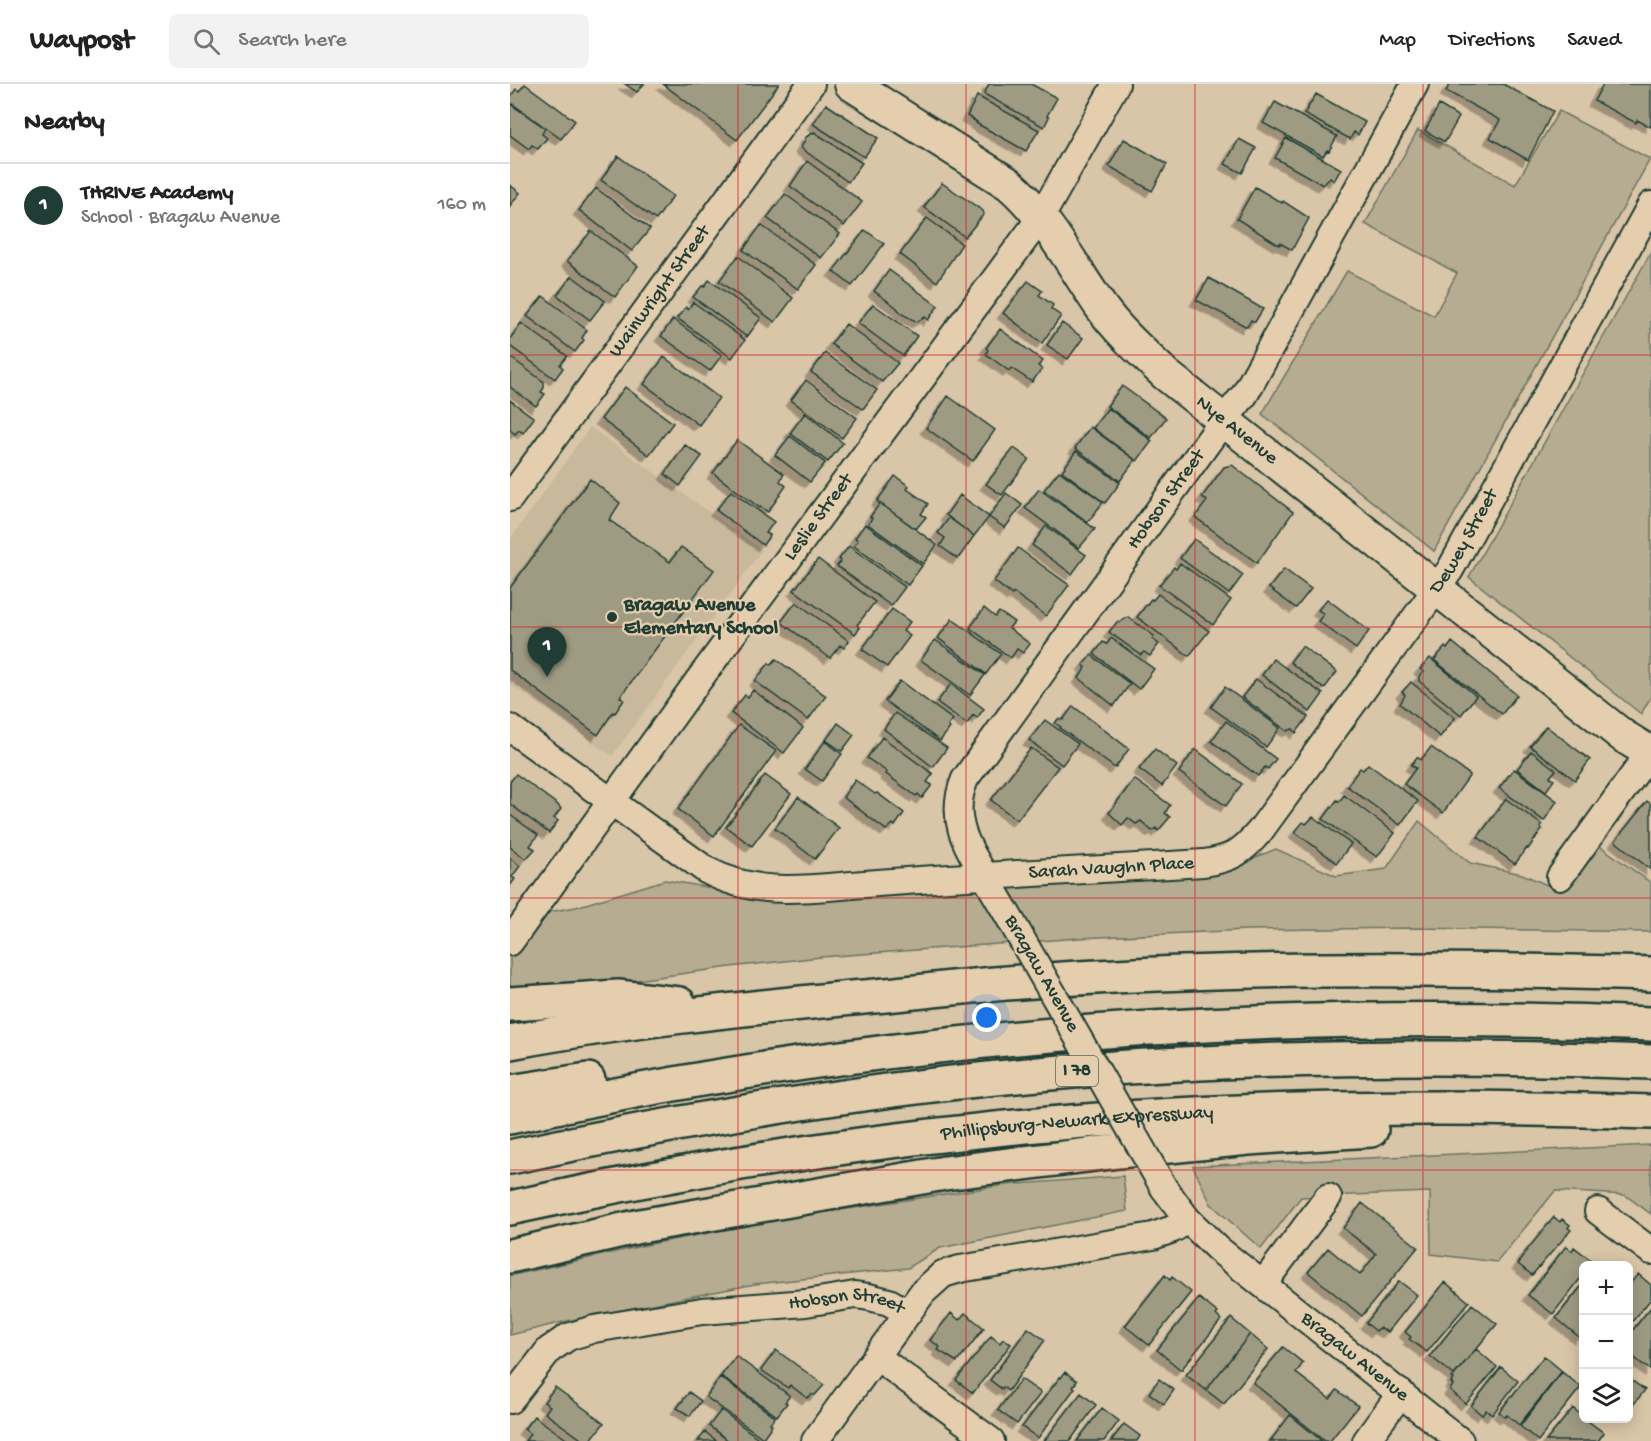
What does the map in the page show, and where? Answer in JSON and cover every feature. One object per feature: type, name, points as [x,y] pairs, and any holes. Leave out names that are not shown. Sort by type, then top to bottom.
[{"type":"highway","points":[[510,1042],[564,1032],[726,1010],[997,984],[1248,972],[1489,970],[1651,974]]},
{"type":"highway","points":[[510,1004],[618,997],[726,1010]]},
{"type":"highway","name":"I 78","points":[[510,1117],[708,1079],[853,1057],[1110,1031],[1276,1023],[1458,1020],[1651,1024]]},
{"type":"highway","points":[[510,1092],[650,1072],[939,1047]]},
{"type":"highway","name":"I 78","points":[[510,1156],[656,1127],[824,1099],[1074,1071],[1328,1059],[1496,1058],[1651,1062]]},
{"type":"highway","name":"Phillipsburg-Newark Expressway","points":[[510,1208],[641,1180],[735,1164],[975,1131],[1059,1123],[1321,1110],[1478,1108],[1641,1112]]},
{"type":"highway","points":[[510,1257],[668,1221],[855,1187],[1025,1162],[1248,1138],[1641,1112]]},
{"type":"street","name":"Wainwright Street","points":[[510,498],[811,84]]},
{"type":"street","name":"Nye Avenue","points":[[851,84],[1009,184],[1028,201],[1041,217],[1103,309],[1132,343],[1165,374],[1623,736],[1651,752]]},
{"type":"street","name":"Leslie Street","points":[[510,942],[775,576],[1041,217],[1116,84]]},
{"type":"street","name":"Hobson Street","points":[[985,876],[969,850],[960,828],[958,802],[965,779],[1223,421],[1245,394],[1415,84]]},
{"type":"street","name":"Dewey Street","points":[[1237,854],[1260,831],[1437,589],[1462,550],[1651,205]]},
{"type":"street","points":[[510,728],[706,870],[722,879],[746,886],[789,890],[985,876]]},
{"type":"street","points":[[1560,877],[1651,752]]},
{"type":"street","name":"Sarah Vaughn Place","points":[[985,876],[1204,863],[1237,854]]},
{"type":"street","name":"Bragaw Avenue","points":[[985,876],[1164,1188],[1188,1220],[1207,1239],[1460,1441]]},
{"type":"street","points":[[1263,1284],[1328,1197]]},
{"type":"street","points":[[1598,1211],[1651,1251]]},
{"type":"street","name":"Hobson Street","points":[[510,1400],[549,1350],[568,1337],[594,1329],[711,1310],[796,1304],[855,1295],[889,1302],[908,1313],[930,1284],[951,1270],[1153,1236],[1173,1230],[1188,1220]]},
{"type":"street","points":[[815,1441],[908,1313]]},
{"type":"street","points":[[877,1357],[991,1441]]},
{"type":"street","points":[[1366,1441],[1401,1394]]},
{"type":"shaded area","points":[[1559,111],[1650,159],[1434,551],[1262,414],[1347,271],[1434,316],[1457,273],[1365,224],[1418,130],[1515,185]]},
{"type":"shaded area","points":[[1651,252],[1651,697],[1641,714],[1469,577]]},
{"type":"shaded area","name":"Bragaw Avenue Elementary School","points":[[590,427],[762,550],[612,756],[510,684],[510,540]]},
{"type":"shaded area","points":[[1419,821],[1470,863],[1522,874],[1561,891],[1600,846],[1651,883],[1651,932],[1415,928],[1247,930],[1079,938],[821,957],[557,991],[510,989],[510,919],[576,907],[665,880],[792,902],[1042,872],[1221,871],[1276,849],[1336,876],[1386,869]]},
{"type":"shaded area","points":[[1651,1145],[1651,1214],[1625,1195],[1555,1191],[1497,1262],[1431,1254],[1430,1192],[1301,1197],[1261,1249],[1211,1204],[1193,1166]]},
{"type":"shaded area","points":[[1123,1176],[1127,1211],[940,1248],[908,1268],[755,1284],[571,1320],[510,1335],[510,1276],[646,1245],[787,1218],[1005,1185]]},
{"type":"building","points":[[525,84],[575,121],[561,139],[510,102],[510,97],[516,89],[519,91]]},
{"type":"building","points":[[625,84],[644,84],[637,92]]},
{"type":"building","points":[[663,84],[779,84],[737,140]]},
{"type":"building","points":[[989,84],[1031,84],[1057,98],[1044,127],[984,94]]},
{"type":"building","points":[[1450,84],[1503,84],[1553,111],[1528,160],[1490,138],[1500,120],[1446,91]]},
{"type":"building","points":[[1603,84],[1651,84],[1651,127],[1637,120],[1636,123],[1594,101]]},
{"type":"building","points":[[1316,94],[1365,122],[1358,135],[1354,132],[1350,139],[1304,114]]},
{"type":"building","points":[[977,96],[1039,130],[1026,151],[967,116]]},
{"type":"building","points":[[1275,102],[1337,136],[1329,151],[1327,150],[1323,156],[1263,123]]},
{"type":"building","points":[[510,104],[545,128],[542,134],[547,138],[538,149],[532,145],[529,149],[510,135]]},
{"type":"building","points":[[826,104],[878,138],[864,157],[813,124]]},
{"type":"building","points":[[1439,105],[1459,117],[1445,142],[1425,131]]},
{"type":"building","points":[[814,132],[862,163],[848,182],[801,148],[806,137]]},
{"type":"building","points":[[1286,138],[1341,169],[1334,181],[1330,178],[1323,185],[1275,158]]},
{"type":"building","points":[[1124,139],[1167,164],[1152,191],[1109,166]]},
{"type":"building","points":[[1239,139],[1256,148],[1242,173],[1225,164]]},
{"type":"building","points":[[618,156],[673,196],[656,220],[601,180]]},
{"type":"building","points":[[807,161],[862,202],[844,226],[790,186]]},
{"type":"building","points":[[942,183],[983,211],[984,214],[965,237],[924,207]]},
{"type":"building","points":[[510,185],[520,193],[510,206]]},
{"type":"building","points":[[1255,187],[1309,218],[1292,250],[1280,243],[1279,245],[1237,219]]},
{"type":"building","points":[[596,188],[650,229],[632,251],[579,210]]},
{"type":"building","points":[[785,194],[840,234],[821,258],[767,218]]},
{"type":"building","points":[[927,218],[962,244],[937,282],[900,254]]},
{"type":"building","points":[[761,225],[816,265],[798,289],[743,250]]},
{"type":"building","points":[[865,230],[884,244],[852,286],[833,271]]},
{"type":"building","points":[[591,231],[638,266],[615,297],[567,261]]},
{"type":"building","points":[[738,256],[793,298],[775,322],[719,281]]},
{"type":"building","points":[[889,270],[938,306],[928,320],[925,317],[917,322],[902,314],[874,291]]},
{"type":"building","points":[[572,276],[605,301],[590,320],[557,295]]},
{"type":"building","points":[[1209,278],[1263,309],[1255,322],[1251,320],[1247,327],[1196,300]]},
{"type":"building","points":[[709,280],[761,318],[747,337],[693,297]]},
{"type":"building","points":[[1028,281],[1042,291],[1039,295],[1053,305],[1051,309],[1061,316],[1042,343],[1003,313]]},
{"type":"building","points":[[543,296],[587,330],[582,338],[584,340],[575,352],[527,316]]},
{"type":"building","points":[[693,302],[745,340],[732,358],[677,318]]},
{"type":"building","points":[[873,304],[917,336],[903,356],[858,323]]},
{"type":"building","points":[[673,319],[722,355],[710,371],[661,336]]},
{"type":"building","points":[[521,323],[567,356],[560,365],[563,368],[555,379],[510,346],[510,339]]},
{"type":"building","points":[[1062,323],[1083,338],[1068,359],[1047,345]]},
{"type":"building","points":[[846,324],[898,363],[882,382],[831,344]]},
{"type":"building","points":[[1000,329],[1043,361],[1038,366],[1042,369],[1032,382],[1011,368],[1009,371],[986,354],[988,350],[986,348]]},
{"type":"building","points":[[825,353],[877,390],[863,409],[811,372]]},
{"type":"building","points":[[510,357],[544,382],[541,392],[545,394],[536,406],[510,387]]},
{"type":"building","points":[[664,357],[719,398],[699,425],[644,384]]},
{"type":"building","points":[[806,380],[857,418],[842,438],[791,400]]},
{"type":"building","points":[[1122,386],[1166,418],[1151,438],[1107,406]]},
{"type":"building","points":[[625,387],[673,423],[649,455],[601,419]]},
{"type":"building","points":[[948,396],[995,430],[973,461],[926,428]]},
{"type":"building","points":[[510,400],[534,418],[523,433],[519,430],[515,434],[510,430]]},
{"type":"building","points":[[1108,408],[1152,441],[1137,461],[1093,428]]},
{"type":"building","points":[[805,413],[843,443],[828,462],[790,433]]},
{"type":"building","points":[[1090,427],[1135,460],[1120,481],[1075,448]]},
{"type":"building","points":[[790,436],[825,463],[810,482],[775,455]]},
{"type":"building","points":[[737,440],[784,474],[780,481],[786,486],[768,512],[713,473]]},
{"type":"building","points":[[685,445],[702,456],[680,486],[665,474]]},
{"type":"building","points":[[1014,448],[1029,459],[1002,495],[986,484]]},
{"type":"building","points":[[1076,451],[1120,483],[1105,503],[1062,471]]},
{"type":"building","points":[[1232,465],[1293,512],[1257,563],[1195,517],[1207,501],[1202,497],[1224,467]]},
{"type":"building","points":[[1059,471],[1103,502],[1088,522],[1044,490]]},
{"type":"building","points":[[895,476],[909,486],[907,489],[928,504],[921,514],[926,517],[916,529],[877,501]]},
{"type":"building","points":[[590,479],[620,503],[609,520],[670,562],[681,547],[714,570],[620,697],[624,700],[598,735],[510,670],[510,588]]},
{"type":"building","points":[[1039,489],[1095,529],[1079,548],[1025,508]]},
{"type":"building","points":[[731,491],[774,522],[766,533],[770,535],[763,545],[716,510]]},
{"type":"building","points":[[1006,493],[1022,505],[1005,528],[989,517]]},
{"type":"building","points":[[960,495],[989,517],[974,536],[946,515]]},
{"type":"building","points":[[880,503],[937,545],[923,564],[868,524]]},
{"type":"building","points":[[949,518],[974,536],[958,559],[940,546],[945,538],[938,533]]},
{"type":"building","points":[[865,524],[922,566],[908,585],[854,546],[858,540],[855,538]]},
{"type":"building","points":[[1046,526],[1086,555],[1072,574],[1032,545]]},
{"type":"building","points":[[1194,539],[1243,575],[1229,594],[1180,558]]},
{"type":"building","points":[[849,546],[905,587],[891,606],[837,566],[841,561],[839,559]]},
{"type":"building","points":[[1018,548],[1069,585],[1046,616],[994,581]]},
{"type":"building","points":[[818,559],[875,602],[857,625],[860,628],[855,634],[794,590]]},
{"type":"building","points":[[1180,563],[1231,600],[1213,625],[1159,585]]},
{"type":"building","points":[[1284,569],[1311,589],[1296,608],[1269,588]]},
{"type":"building","points":[[1158,594],[1209,631],[1189,656],[1137,617]]},
{"type":"building","points":[[1327,599],[1369,631],[1356,649],[1318,621],[1324,614],[1318,610]]},
{"type":"building","points":[[796,602],[849,641],[844,648],[840,645],[830,658],[781,622]]},
{"type":"building","points":[[984,608],[995,617],[999,612],[1014,622],[1009,628],[1030,644],[1023,653],[1017,649],[1011,658],[970,628]]},
{"type":"building","points":[[892,609],[910,622],[903,631],[910,636],[887,667],[862,649]]},
{"type":"building","points":[[1128,617],[1154,636],[1152,639],[1159,644],[1150,656],[1144,652],[1141,655],[1109,632],[1117,622]]},
{"type":"building","points":[[952,619],[1001,654],[986,674],[938,638]]},
{"type":"building","points":[[1111,638],[1154,669],[1139,689],[1094,654],[1103,642],[1107,644]]},
{"type":"building","points":[[935,640],[985,675],[970,695],[921,660]]},
{"type":"building","points":[[1452,642],[1517,695],[1502,714],[1434,660]]},
{"type":"building","points":[[1302,646],[1337,672],[1324,689],[1290,662]]},
{"type":"building","points":[[1091,655],[1130,684],[1114,706],[1079,678],[1086,667],[1083,665]]},
{"type":"building","points":[[1430,658],[1476,696],[1461,715],[1419,681],[1419,676],[1424,672],[1420,669]]},
{"type":"building","points":[[776,659],[826,696],[808,720],[755,681],[769,663],[771,665]]},
{"type":"building","points":[[1273,659],[1323,694],[1310,712],[1262,675]]},
{"type":"building","points":[[1256,679],[1308,717],[1296,733],[1293,729],[1287,731],[1242,697]]},
{"type":"building","points":[[900,681],[953,720],[940,741],[885,701]]},
{"type":"building","points":[[1411,682],[1455,718],[1440,737],[1400,704],[1405,695],[1402,692]]},
{"type":"building","points":[[951,684],[984,709],[977,718],[973,715],[967,724],[937,702]]},
{"type":"building","points":[[1225,687],[1280,728],[1266,747],[1211,707]]},
{"type":"building","points":[[753,690],[803,728],[784,753],[731,713],[745,695],[748,697]]},
{"type":"building","points":[[1073,706],[1129,749],[1115,768],[1055,723],[1058,719],[1063,720]]},
{"type":"building","points":[[895,713],[947,748],[933,767],[884,729]]},
{"type":"building","points":[[1045,720],[1078,744],[1062,765],[1029,740]]},
{"type":"building","points":[[1226,721],[1276,759],[1268,769],[1265,767],[1258,776],[1211,741]]},
{"type":"building","points":[[838,723],[854,735],[842,751],[826,740]]},
{"type":"building","points":[[739,725],[776,751],[714,836],[678,809]]},
{"type":"building","points":[[1546,726],[1590,760],[1575,780],[1530,746]]},
{"type":"building","points":[[882,737],[933,774],[927,782],[932,785],[922,798],[918,794],[916,796],[867,758]]},
{"type":"building","points":[[825,741],[842,754],[822,781],[805,769]]},
{"type":"building","points":[[1431,747],[1470,775],[1443,813],[1404,784],[1416,768],[1411,765],[1417,757],[1421,760]]},
{"type":"building","points":[[1031,748],[1058,767],[1017,820],[991,800]]},
{"type":"building","points":[[1155,749],[1177,766],[1162,786],[1139,769]]},
{"type":"building","points":[[1195,749],[1242,784],[1226,806],[1179,772]]},
{"type":"building","points":[[1531,751],[1556,770],[1550,777],[1554,780],[1546,791],[1517,769]]},
{"type":"building","points":[[1368,764],[1418,801],[1400,825],[1347,786],[1360,768],[1363,770]]},
{"type":"building","points":[[1514,769],[1557,801],[1544,821],[1499,788]]},
{"type":"building","points":[[516,774],[561,809],[554,818],[558,821],[549,833],[510,804],[510,782]]},
{"type":"building","points":[[765,775],[791,794],[752,846],[726,827]]},
{"type":"building","points":[[1134,779],[1170,805],[1165,813],[1170,817],[1158,831],[1156,828],[1152,831],[1141,821],[1136,824],[1128,818],[1122,825],[1109,813]]},
{"type":"building","points":[[855,780],[904,813],[895,826],[893,824],[886,830],[843,797]]},
{"type":"building","points":[[1344,795],[1395,833],[1377,857],[1323,819],[1337,800],[1339,802]]},
{"type":"building","points":[[798,797],[839,828],[815,859],[775,828]]},
{"type":"building","points":[[1506,799],[1542,825],[1540,827],[1542,829],[1515,864],[1478,837]]},
{"type":"building","points":[[1647,801],[1651,804],[1651,870],[1615,841]]},
{"type":"building","points":[[510,815],[538,835],[530,846],[535,849],[526,859],[510,847]]},
{"type":"building","points":[[1313,817],[1351,844],[1337,863],[1295,832],[1303,822],[1306,824]]},
{"type":"building","points":[[510,858],[520,866],[512,877],[515,879],[510,886]]},
{"type":"building","points":[[1362,1203],[1418,1247],[1362,1316],[1308,1272],[1328,1248],[1360,1275],[1376,1254],[1343,1228]]},
{"type":"building","points":[[1554,1217],[1570,1225],[1568,1228],[1571,1230],[1532,1275],[1518,1264]]},
{"type":"building","points":[[1566,1246],[1572,1251],[1574,1247],[1592,1261],[1579,1261],[1579,1280],[1553,1314],[1528,1295]]},
{"type":"building","points":[[1638,1274],[1651,1285],[1651,1299],[1633,1321],[1633,1315],[1633,1280]]},
{"type":"building","points":[[1165,1275],[1170,1280],[1172,1277],[1191,1292],[1149,1345],[1125,1326]]},
{"type":"building","points":[[1399,1281],[1417,1295],[1388,1332],[1379,1328],[1376,1331],[1366,1323]]},
{"type":"building","points":[[1445,1282],[1469,1302],[1427,1352],[1409,1339],[1411,1337],[1405,1332]]},
{"type":"building","points":[[1579,1289],[1579,1337],[1556,1318]]},
{"type":"building","points":[[1199,1298],[1218,1313],[1216,1315],[1221,1320],[1181,1370],[1157,1350]]},
{"type":"building","points":[[1472,1304],[1497,1324],[1454,1375],[1430,1356]]},
{"type":"building","points":[[1651,1307],[1650,1370],[1633,1357],[1633,1330]]},
{"type":"building","points":[[951,1313],[959,1320],[965,1313],[984,1328],[957,1362],[938,1350],[940,1347],[930,1340]]},
{"type":"building","points":[[1231,1318],[1250,1334],[1206,1390],[1186,1375]]},
{"type":"building","points":[[1028,1328],[1045,1340],[1008,1391],[1003,1387],[1002,1389],[990,1380]]},
{"type":"building","points":[[1250,1334],[1268,1349],[1224,1404],[1206,1390]]},
{"type":"building","points":[[991,1336],[1000,1343],[1003,1339],[1011,1344],[973,1393],[956,1380]]},
{"type":"building","points":[[1283,1347],[1303,1363],[1296,1373],[1330,1399],[1337,1390],[1358,1406],[1330,1441],[1325,1441],[1253,1383]]},
{"type":"building","points":[[1476,1349],[1497,1367],[1466,1404],[1450,1390],[1453,1385],[1451,1383],[1454,1379],[1452,1378]]},
{"type":"building","points":[[776,1350],[824,1385],[815,1395],[807,1398],[790,1385],[788,1388],[761,1370]]},
{"type":"building","points":[[736,1356],[790,1396],[777,1416],[721,1376]]},
{"type":"building","points":[[1544,1356],[1562,1371],[1519,1425],[1507,1415],[1505,1417],[1499,1412]]},
{"type":"building","points":[[1501,1367],[1518,1381],[1492,1415],[1486,1410],[1482,1415],[1471,1406]]},
{"type":"building","points":[[1065,1372],[1077,1381],[1073,1387],[1075,1388],[1038,1438],[1022,1427]]},
{"type":"building","points":[[1562,1372],[1579,1385],[1579,1390],[1538,1441],[1520,1426]]},
{"type":"building","points":[[720,1377],[775,1417],[763,1438],[706,1397]]},
{"type":"building","points":[[1021,1379],[1041,1393],[1017,1424],[998,1410]]},
{"type":"building","points":[[1159,1379],[1174,1390],[1164,1404],[1149,1393]]},
{"type":"building","points":[[1633,1382],[1645,1390],[1633,1405]]},
{"type":"building","points":[[555,1387],[604,1423],[590,1441],[584,1441],[545,1413],[550,1406],[544,1402]]},
{"type":"building","points":[[689,1392],[701,1401],[690,1416],[677,1408]]},
{"type":"building","points":[[1081,1393],[1096,1405],[1070,1441],[1044,1441]]},
{"type":"building","points":[[1102,1408],[1119,1421],[1104,1441],[1077,1441]]},
{"type":"building","points":[[1573,1408],[1579,1413],[1579,1423],[1591,1423],[1604,1433],[1598,1441],[1546,1441]]},
{"type":"building","points":[[721,1410],[762,1441],[729,1441],[709,1426]]},
{"type":"building","points":[[1290,1415],[1322,1441],[1270,1441]]},
{"type":"building","points":[[534,1416],[569,1441],[525,1441],[530,1434],[524,1429]]},
{"type":"building","points":[[1124,1424],[1140,1436],[1137,1441],[1111,1441]]},
{"type":"building","points":[[705,1432],[717,1441],[698,1441]]},
{"type":"place","name":"Bragaw Avenue Elementary School","points":[[612,617]]},
{"type":"place","name":"THRIVE Academy","points":[[547,677]]}]
